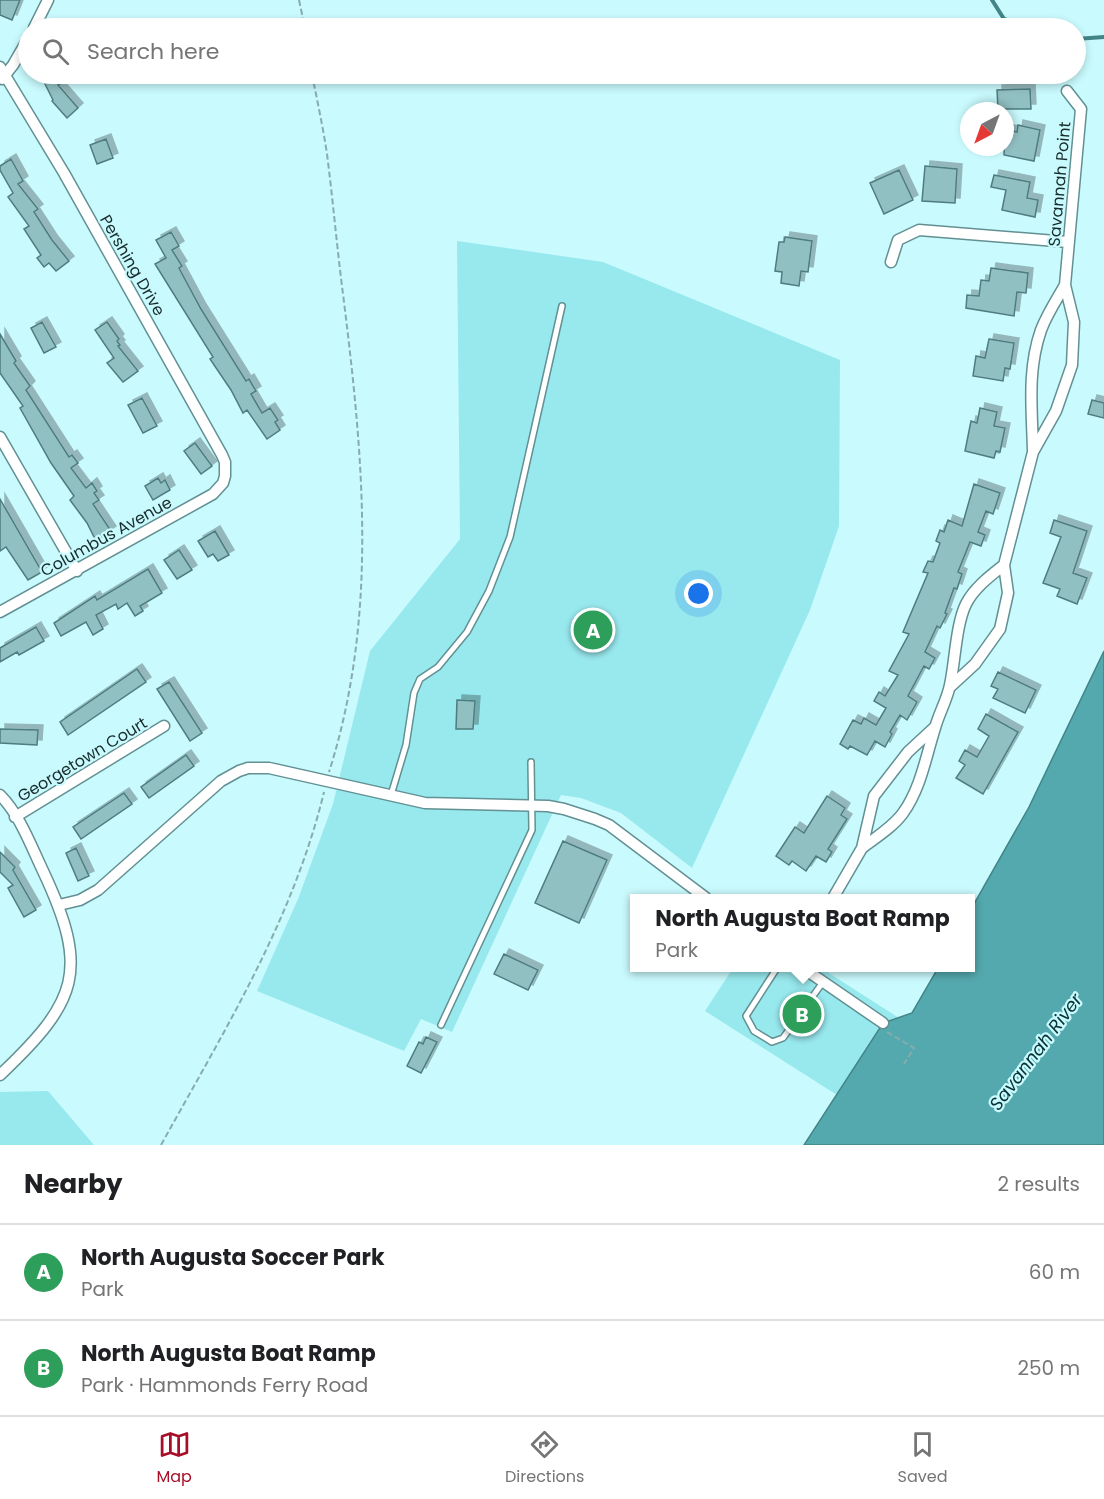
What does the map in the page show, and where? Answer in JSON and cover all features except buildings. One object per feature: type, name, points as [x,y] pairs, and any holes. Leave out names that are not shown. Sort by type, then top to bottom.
[{"type":"street","points":[[39,18],[48,0]]},
{"type":"street","points":[[2,74],[18,52]]},
{"type":"street","name":"Pershing Drive","points":[[2,74],[64,173],[187,389],[225,462],[225,476],[222,483]]},
{"type":"street","name":"Savannah Point","points":[[950,687],[975,664],[1000,629],[1008,593],[1004,565],[1033,452],[1056,411],[1072,365],[1074,322],[1065,285],[1081,109],[1067,91]]},
{"type":"street","points":[[891,262],[898,240],[919,230],[1068,242]]},
{"type":"street","name":"Savannah Point","points":[[1033,452],[1030,387],[1034,352],[1042,328],[1065,285]]},
{"type":"street","points":[[0,437],[76,571]]},
{"type":"street","name":"Columbus Avenue","points":[[0,612],[213,494],[222,483]]},
{"type":"street","name":"Savannah Point","points":[[862,848],[891,826],[903,813],[927,762],[935,727],[950,687],[958,634],[966,604],[982,582],[1004,565]]},
{"type":"street","name":"Georgetown Court","points":[[15,817],[164,726]]},
{"type":"street","name":"Savannah Point","points":[[835,894],[862,848],[874,796],[908,752],[935,727]]},
{"type":"street","points":[[59,905],[80,900],[98,890],[229,775],[248,768],[269,768],[390,796],[447,804],[564,809],[609,825],[701,894]]},
{"type":"street","points":[[0,795],[15,817],[59,905],[72,958],[67,991],[56,1015],[0,1075]]},
{"type":"street","points":[[809,972],[880,1021]]},
{"type":"lane","points":[[390,796],[406,745],[414,693],[420,679],[438,666],[467,632],[489,591],[510,537],[562,306]]},
{"type":"lane","points":[[441,1025],[532,830],[531,762]]},
{"type":"lane","points":[[774,972],[746,1016],[754,1030],[772,1042],[783,1038],[823,982]]},
{"type":"path","points":[[299,0],[303,18]]},
{"type":"path","points":[[161,1145],[231,1022],[288,903],[306,852],[344,718],[351,680],[364,556],[361,481],[352,361],[327,154],[314,84]]},
{"type":"path","points":[[880,1021],[875,1025],[914,1048],[904,1064]]},
{"type":"shaded area","points":[[457,241],[603,262],[840,360],[839,526],[810,610],[692,868],[621,813],[581,798],[561,795],[452,1032],[421,1019],[404,1051],[257,991],[298,899],[333,804],[370,651],[460,539]]},
{"type":"shaded area","points":[[730,972],[827,972],[899,1018],[883,1023],[837,1095],[705,1011]]},
{"type":"shaded area","points":[[48,1091],[94,1145],[0,1145],[0,1092]]},
{"type":"water","name":"Savannah River","points":[[1104,651],[1104,1145],[804,1145],[883,1023],[912,1013],[936,972],[975,972],[975,902],[1029,807]]},
{"type":"waterway","points":[[992,0],[1003,18]]},
{"type":"waterway","points":[[1086,38],[1104,37]]},
{"type":"place","name":"North Augusta Soccer Park","points":[[593,630]]},
{"type":"place","name":"North Augusta Boat Ramp","points":[[802,1014]]}]
